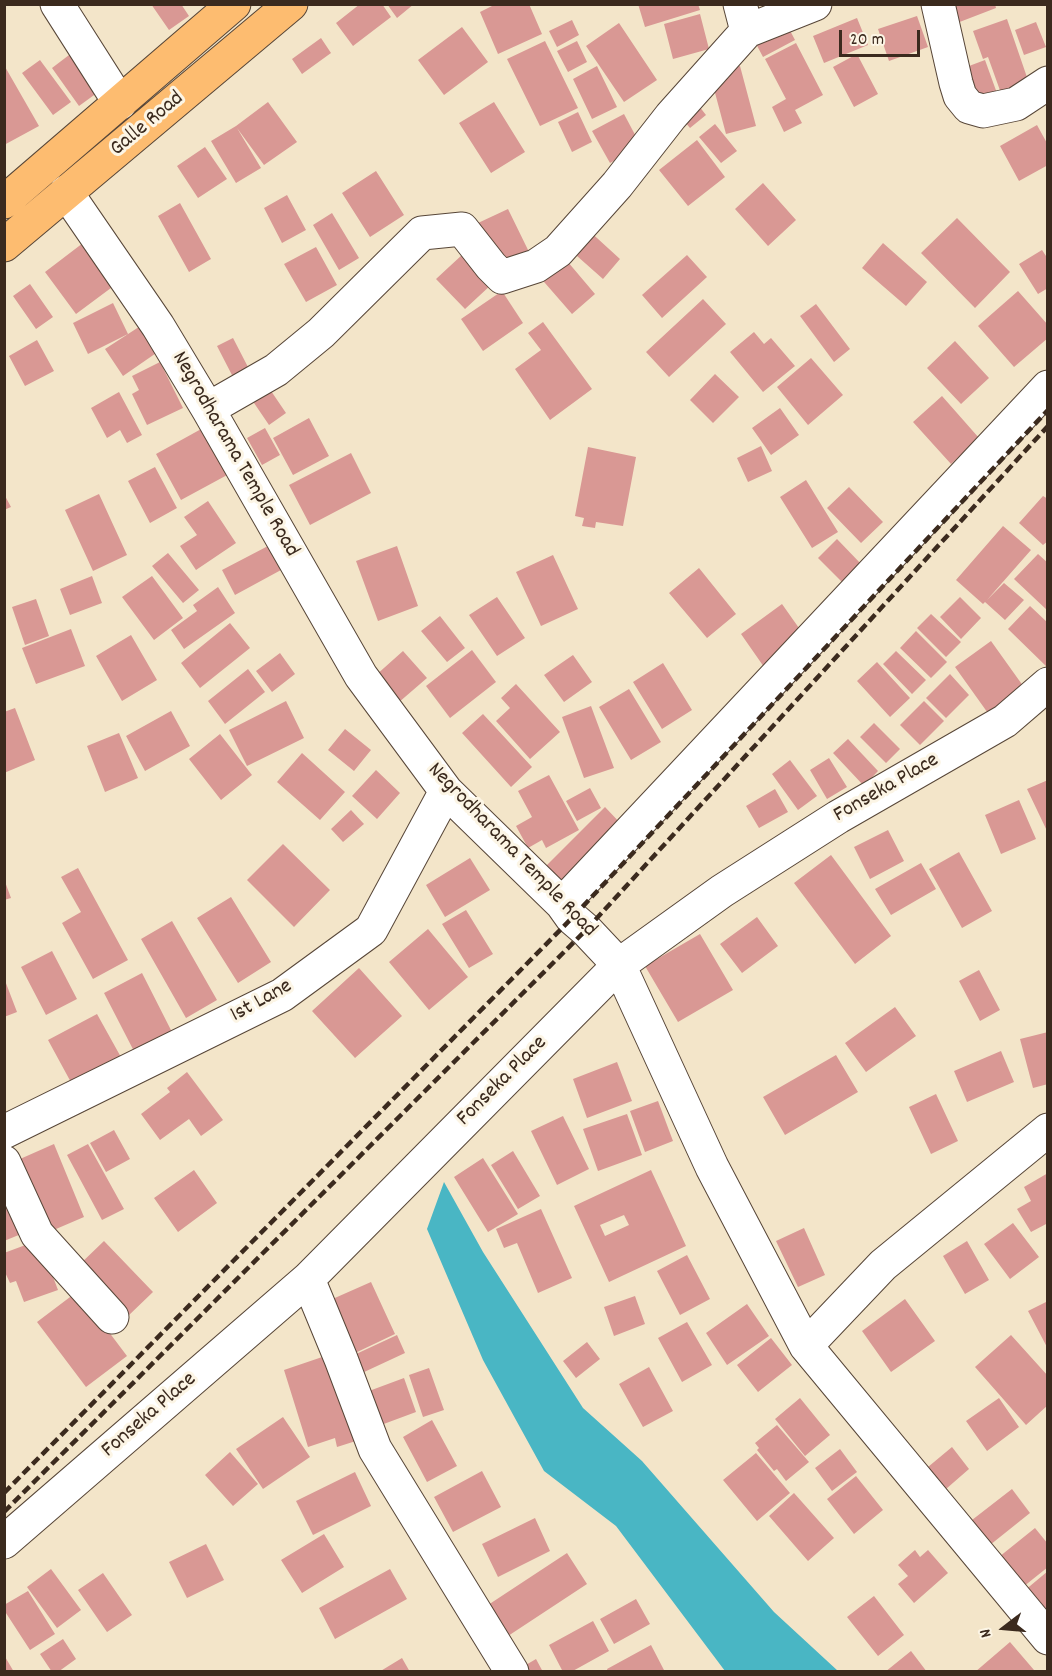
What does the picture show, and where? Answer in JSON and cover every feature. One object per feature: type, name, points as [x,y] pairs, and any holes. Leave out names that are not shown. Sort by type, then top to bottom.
[{"type":"highway","name":"Galle Road","points":[[4,202],[234,4]]},
{"type":"highway","name":"Galle Road","points":[[4,245],[291,4]]},
{"type":"street","points":[[57,4],[120,103]]},
{"type":"street","points":[[208,408],[276,370],[321,333],[422,233],[462,230],[490,266],[502,277],[536,266],[558,251],[616,185],[744,18],[815,4]]},
{"type":"street","points":[[938,4],[956,83],[960,96],[969,107],[983,111],[1016,104],[1047,83]]},
{"type":"street","name":"Negrodharama Temple Road","points":[[66,192],[159,326],[361,676],[446,791],[562,904],[572,918],[620,965],[712,1167],[806,1346],[1047,1638]]},
{"type":"street","points":[[562,904],[1047,387]]},
{"type":"street","name":"Fonseka Place","points":[[4,1542],[308,1279],[620,965],[722,891],[838,817],[1005,721],[1047,684]]},
{"type":"street","name":"1st Lane","points":[[4,1132],[282,995],[371,930],[446,791]]},
{"type":"street","points":[[806,1346],[883,1265],[1045,1140]]},
{"type":"street","points":[[4,1162],[37,1234],[112,1317]]},
{"type":"street","points":[[308,1279],[375,1449],[512,1671]]},
{"type":"water","points":[[444,1182],[483,1252],[583,1408],[642,1461],[774,1612],[838,1671],[725,1671],[616,1526],[544,1471],[483,1360],[427,1229]]},
{"type":"building","points":[[151,4],[181,4],[189,16],[169,30]]},
{"type":"building","points":[[360,4],[382,4],[391,17],[353,46],[336,23]]},
{"type":"building","points":[[387,4],[414,4],[397,18]]},
{"type":"building","points":[[496,4],[529,4],[542,34],[498,54],[480,12]]},
{"type":"building","points":[[638,4],[698,4],[700,10],[645,27]]},
{"type":"building","points":[[951,4],[995,4],[996,8],[957,23]]},
{"type":"building","points":[[700,14],[709,49],[673,59],[664,24]]},
{"type":"building","points":[[917,16],[928,47],[889,61],[878,29]]},
{"type":"building","points":[[857,18],[868,45],[824,63],[813,36]]},
{"type":"building","points":[[1007,19],[1030,86],[1002,96],[988,57],[983,59],[973,31]]},
{"type":"building","points":[[572,20],[579,35],[557,47],[549,31]]},
{"type":"building","points":[[1036,22],[1046,47],[1024,55],[1015,30]]},
{"type":"building","points":[[619,23],[657,80],[624,102],[586,46]]},
{"type":"building","points":[[786,23],[795,40],[763,57],[754,40]]},
{"type":"building","points":[[462,27],[488,62],[444,95],[418,60]]},
{"type":"building","points":[[321,38],[331,53],[302,74],[292,59]]},
{"type":"building","points":[[545,41],[578,108],[540,126],[507,59]]},
{"type":"building","points":[[577,41],[587,62],[568,72],[557,51]]},
{"type":"building","points":[[796,43],[823,95],[795,110],[802,123],[784,132],[772,107],[786,99],[765,59]]},
{"type":"building","points":[[73,52],[101,90],[79,106],[52,68]]},
{"type":"building","points":[[857,54],[878,94],[854,107],[833,67]]},
{"type":"building","points":[[40,60],[71,102],[53,115],[22,73]]},
{"type":"building","points":[[985,60],[998,96],[974,104],[961,69]]},
{"type":"building","points":[[4,65],[39,126],[4,145]]},
{"type":"building","points":[[597,66],[617,107],[592,119],[573,79]]},
{"type":"building","points":[[740,66],[756,126],[726,134],[710,74]]},
{"type":"building","points":[[695,101],[706,115],[690,128],[679,115]]},
{"type":"building","points":[[268,102],[297,142],[264,165],[237,128],[261,168],[236,183],[211,141]]},
{"type":"building","points":[[494,102],[525,152],[491,173],[459,123]]},
{"type":"building","points":[[578,112],[592,142],[572,152],[558,122]]},
{"type":"building","points":[[624,114],[641,146],[610,163],[592,131]]},
{"type":"building","points":[[715,124],[737,151],[721,163],[699,137]]},
{"type":"building","points":[[1037,125],[1048,145],[1048,165],[1019,181],[1000,146]]},
{"type":"building","points":[[697,140],[725,177],[688,206],[659,170]]},
{"type":"building","points":[[205,147],[227,179],[198,198],[177,166]]},
{"type":"building","points":[[376,171],[404,215],[370,237],[342,193]]},
{"type":"building","points":[[763,183],[796,220],[768,246],[735,209]]},
{"type":"building","points":[[287,195],[306,230],[282,243],[264,208]]},
{"type":"building","points":[[180,203],[211,259],[189,272],[158,216]]},
{"type":"building","points":[[508,209],[530,254],[500,269],[478,223]]},
{"type":"building","points":[[332,213],[359,258],[339,270],[313,225]]},
{"type":"building","points":[[957,218],[1010,272],[975,308],[921,253]]},
{"type":"building","points":[[586,228],[620,259],[603,279],[568,248]]},
{"type":"building","points":[[83,243],[115,285],[76,314],[45,272]]},
{"type":"building","points":[[883,243],[927,282],[906,306],[862,268]]},
{"type":"building","points":[[316,247],[337,285],[306,302],[284,264]]},
{"type":"building","points":[[1042,250],[1048,259],[1048,288],[1038,294],[1019,264]]},
{"type":"building","points":[[463,254],[492,284],[465,309],[436,279]]},
{"type":"building","points":[[562,255],[595,294],[572,314],[538,275]]},
{"type":"building","points":[[687,255],[707,277],[662,318],[642,295]]},
{"type":"building","points":[[30,284],[53,317],[36,329],[13,296]]},
{"type":"building","points":[[502,291],[523,323],[483,351],[461,319]]},
{"type":"building","points":[[1018,291],[1048,325],[1048,338],[1014,367],[978,326]]},
{"type":"building","points":[[703,299],[726,324],[669,377],[646,352]]},
{"type":"building","points":[[113,303],[128,334],[88,354],[73,323]]},
{"type":"building","points":[[816,304],[850,349],[834,362],[800,316]]},
{"type":"building","points":[[543,322],[592,389],[550,420],[515,369],[541,350],[528,333]]},
{"type":"building","points":[[145,323],[162,349],[123,376],[105,349]]},
{"type":"building","points":[[754,332],[764,344],[771,338],[795,366],[763,392],[730,352]]},
{"type":"building","points":[[233,338],[249,369],[233,377],[217,346]]},
{"type":"building","points":[[37,340],[54,371],[25,386],[9,356]]},
{"type":"building","points":[[955,341],[989,378],[961,404],[927,368]]},
{"type":"building","points":[[811,358],[843,395],[808,425],[777,387]]},
{"type":"building","points":[[160,362],[183,408],[147,425],[132,394],[139,390],[132,376]]},
{"type":"building","points":[[715,374],[739,397],[713,423],[690,400]]},
{"type":"building","points":[[269,388],[286,413],[269,425],[252,400]]},
{"type":"building","points":[[119,392],[142,435],[127,443],[120,430],[107,438],[91,408]]},
{"type":"building","points":[[942,396],[979,438],[951,464],[913,422]]},
{"type":"building","points":[[780,408],[799,435],[771,455],[752,428]]},
{"type":"building","points":[[309,418],[329,456],[293,475],[273,438]]},
{"type":"building","points":[[203,428],[229,474],[181,500],[156,454]]},
{"type":"building","points":[[265,428],[280,455],[262,465],[247,438]]},
{"type":"building","points":[[761,446],[772,471],[748,482],[737,458]]},
{"type":"building","points":[[588,447],[636,457],[623,526],[596,522],[595,528],[582,526],[584,518],[575,516]]},
{"type":"building","points":[[351,453],[371,493],[310,525],[289,485]]},
{"type":"building","points":[[155,467],[177,508],[150,523],[128,481]]},
{"type":"building","points":[[806,480],[838,532],[812,548],[780,497]]},
{"type":"building","points":[[849,487],[883,522],[861,543],[827,508]]},
{"type":"building","points":[[4,494],[11,507],[4,510]]},
{"type":"building","points":[[99,494],[127,555],[93,571],[65,510]]},
{"type":"building","points":[[1043,496],[1048,499],[1048,541],[1043,545],[1019,523]]},
{"type":"building","points":[[208,501],[236,543],[196,570],[180,546],[197,535],[184,517]]},
{"type":"building","points":[[1003,526],[1031,550],[987,600],[1004,583],[1024,600],[1005,620],[956,580]]},
{"type":"building","points":[[837,539],[862,565],[843,583],[818,558]]},
{"type":"building","points":[[268,546],[281,570],[235,595],[222,570]]},
{"type":"building","points":[[397,546],[418,606],[378,621],[356,561]]},
{"type":"building","points":[[168,553],[199,590],[183,603],[152,566]]},
{"type":"building","points":[[1038,554],[1048,563],[1048,611],[1014,579]]},
{"type":"building","points":[[553,555],[578,609],[541,626],[516,572]]},
{"type":"building","points":[[699,568],[736,614],[707,638],[669,593]]},
{"type":"building","points":[[92,576],[102,603],[70,615],[60,589]]},
{"type":"building","points":[[152,576],[183,618],[154,640],[122,597]]},
{"type":"building","points":[[218,587],[235,613],[184,649],[171,630],[197,611],[193,605]]},
{"type":"building","points":[[497,597],[525,638],[497,656],[469,615]]},
{"type":"building","points":[[960,597],[981,618],[961,639],[940,617]]},
{"type":"building","points":[[36,599],[49,636],[25,645],[12,607]]},
{"type":"building","points":[[782,604],[806,638],[764,667],[741,634]]},
{"type":"building","points":[[1030,606],[1048,623],[1048,668],[1008,629]]},
{"type":"building","points":[[931,614],[961,642],[946,657],[917,628]]},
{"type":"building","points":[[440,616],[465,648],[447,662],[421,631]]},
{"type":"building","points":[[230,623],[250,648],[200,688],[181,663]]},
{"type":"building","points":[[71,629],[85,666],[36,684],[22,648]]},
{"type":"building","points":[[916,631],[947,662],[931,678],[900,648]]},
{"type":"building","points":[[131,635],[157,680],[122,701],[96,656]]},
{"type":"building","points":[[991,641],[1026,690],[990,716],[955,667]]},
{"type":"building","points":[[472,650],[496,682],[450,718],[426,686]]},
{"type":"building","points":[[403,651],[427,678],[398,703],[375,676]]},
{"type":"building","points":[[896,651],[926,680],[912,694],[883,664]]},
{"type":"building","points":[[280,653],[295,674],[272,692],[256,671]]},
{"type":"building","points":[[573,655],[592,682],[564,702],[544,675]]},
{"type":"building","points":[[877,662],[910,698],[890,717],[857,681]]},
{"type":"building","points":[[663,663],[692,710],[662,729],[633,682]]},
{"type":"building","points":[[248,669],[265,692],[225,724],[208,701]]},
{"type":"building","points":[[950,674],[969,695],[946,718],[926,698]]},
{"type":"building","points":[[516,684],[560,732],[530,759],[496,721],[510,708],[501,698]]},
{"type":"building","points":[[629,689],[661,742],[631,760],[599,707]]},
{"type":"building","points":[[286,701],[304,738],[247,766],[229,730]]},
{"type":"building","points":[[924,701],[944,721],[920,745],[900,725]]},
{"type":"building","points":[[591,706],[614,768],[584,778],[562,717]]},
{"type":"building","points":[[15,708],[35,760],[4,773],[4,712]]},
{"type":"building","points":[[171,711],[190,746],[145,771],[126,736]]},
{"type":"building","points":[[483,714],[532,767],[511,787],[462,733]]},
{"type":"building","points":[[874,723],[900,749],[886,763],[860,737]]},
{"type":"building","points":[[345,729],[371,750],[354,771],[328,750]]},
{"type":"building","points":[[119,733],[138,778],[105,792],[87,746]]},
{"type":"building","points":[[220,734],[252,775],[221,800],[189,759]]},
{"type":"building","points":[[848,739],[878,771],[864,786],[833,753]]},
{"type":"building","points":[[302,753],[345,792],[320,820],[277,782]]},
{"type":"building","points":[[829,758],[847,787],[827,799],[810,770]]},
{"type":"building","points":[[790,760],[817,796],[798,810],[772,774]]},
{"type":"building","points":[[376,770],[400,793],[377,819],[352,796]]},
{"type":"building","points":[[549,775],[579,830],[546,848],[542,840],[528,848],[516,826],[532,817],[518,791]]},
{"type":"building","points":[[1048,780],[1048,833],[1027,789]]},
{"type":"building","points":[[590,788],[601,808],[577,821],[566,801]]},
{"type":"building","points":[[775,789],[788,812],[759,828],[746,806]]},
{"type":"building","points":[[1019,800],[1036,839],[1001,854],[985,815]]},
{"type":"building","points":[[605,807],[623,826],[564,884],[546,866]]},
{"type":"building","points":[[351,810],[364,824],[343,842],[331,829]]},
{"type":"building","points":[[888,830],[904,861],[870,879],[854,847]]},
{"type":"building","points":[[283,844],[330,890],[294,927],[247,880]]},
{"type":"building","points":[[959,852],[992,911],[962,928],[929,869]]},
{"type":"building","points":[[831,855],[891,936],[855,964],[794,883]]},
{"type":"building","points":[[470,858],[490,890],[445,917],[426,885]]},
{"type":"building","points":[[921,863],[936,889],[891,915],[875,889]]},
{"type":"building","points":[[78,868],[128,960],[93,979],[62,923],[81,912],[61,877]]},
{"type":"building","points":[[4,879],[11,898],[4,900]]},
{"type":"building","points":[[231,897],[271,962],[238,983],[197,918]]},
{"type":"building","points":[[466,910],[493,954],[469,968],[442,924]]},
{"type":"building","points":[[757,917],[778,946],[742,973],[720,944]]},
{"type":"building","points":[[172,921],[217,1000],[186,1018],[141,939]]},
{"type":"building","points":[[428,929],[468,977],[429,1010],[389,962]]},
{"type":"building","points":[[700,934],[733,990],[678,1022],[645,966]]},
{"type":"building","points":[[52,951],[77,999],[46,1015],[21,967]]},
{"type":"building","points":[[359,968],[402,1016],[355,1058],[312,1011]]},
{"type":"building","points":[[979,970],[1000,1010],[980,1021],[959,981]]},
{"type":"building","points":[[142,973],[175,1038],[137,1057],[104,993]]},
{"type":"building","points":[[4,978],[17,1012],[4,1017]]},
{"type":"building","points":[[895,1007],[916,1036],[866,1072],[845,1043]]},
{"type":"building","points":[[97,1014],[122,1059],[73,1086],[48,1040]]},
{"type":"building","points":[[1048,1032],[1048,1084],[1033,1088],[1020,1039]]},
{"type":"building","points":[[1001,1051],[1014,1082],[967,1102],[954,1071]]},
{"type":"building","points":[[836,1055],[858,1092],[785,1135],[763,1097]]},
{"type":"building","points":[[617,1062],[632,1101],[587,1118],[573,1079]]},
{"type":"building","points":[[187,1072],[223,1120],[201,1136],[189,1119],[160,1140],[141,1114],[170,1092],[167,1088]]},
{"type":"building","points":[[936,1094],[958,1141],[931,1154],[909,1107]]},
{"type":"building","points":[[658,1101],[673,1141],[645,1152],[630,1111]]},
{"type":"building","points":[[627,1114],[642,1155],[598,1171],[583,1129]]},
{"type":"building","points":[[563,1116],[589,1169],[557,1185],[531,1131]]},
{"type":"building","points":[[114,1130],[130,1159],[106,1172],[90,1143]]},
{"type":"building","points":[[54,1144],[84,1217],[42,1235],[11,1163]]},
{"type":"building","points":[[88,1144],[124,1209],[102,1220],[67,1155]]},
{"type":"building","points":[[513,1151],[540,1196],[518,1209],[491,1165]]},
{"type":"building","points":[[483,1158],[518,1214],[488,1232],[454,1177]]},
{"type":"building","points":[[4,1170],[31,1230],[4,1241]]},
{"type":"building","points":[[194,1170],[217,1203],[178,1232],[154,1198]]},
{"type":"building","points":[[651,1170],[686,1246],[609,1282],[574,1206]],"holes":[[[624,1215],[629,1225],[605,1236],[600,1225]]]},
{"type":"building","points":[[1048,1173],[1048,1223],[1031,1232],[1017,1209],[1031,1201],[1024,1187]]},
{"type":"building","points":[[541,1209],[572,1278],[538,1293],[517,1243],[504,1248],[496,1229]]},
{"type":"building","points":[[1013,1223],[1039,1257],[1010,1279],[984,1244]]},
{"type":"building","points":[[804,1228],[825,1275],[798,1287],[776,1241]]},
{"type":"building","points":[[39,1240],[58,1290],[24,1302],[16,1281],[10,1283],[4,1270],[4,1253]]},
{"type":"building","points":[[104,1241],[153,1292],[127,1317],[78,1266]]},
{"type":"building","points":[[967,1241],[989,1280],[965,1294],[943,1256]]},
{"type":"building","points":[[687,1255],[710,1299],[680,1315],[657,1271]]},
{"type":"building","points":[[371,1282],[395,1334],[353,1354],[328,1301]]},
{"type":"building","points":[[78,1291],[127,1356],[86,1387],[37,1322]]},
{"type":"building","points":[[635,1296],[645,1324],[614,1336],[604,1307]]},
{"type":"building","points":[[905,1299],[935,1341],[891,1372],[862,1331]]},
{"type":"building","points":[[1048,1301],[1048,1349],[1028,1311]]},
{"type":"building","points":[[747,1304],[769,1336],[727,1365],[706,1333]]},
{"type":"building","points":[[687,1322],[712,1365],[682,1382],[658,1338]]},
{"type":"building","points":[[397,1335],[405,1353],[362,1373],[354,1355]]},
{"type":"building","points":[[1011,1335],[1048,1376],[1048,1405],[1026,1425],[975,1367]]},
{"type":"building","points":[[771,1338],[792,1365],[758,1392],[737,1365]]},
{"type":"building","points":[[587,1342],[600,1359],[576,1378],[563,1361]]},
{"type":"building","points":[[331,1354],[359,1440],[337,1447],[335,1438],[308,1447],[284,1370]]},
{"type":"building","points":[[649,1367],[673,1411],[643,1427],[619,1384]]},
{"type":"building","points":[[429,1368],[444,1410],[423,1417],[409,1375]]},
{"type":"building","points":[[404,1378],[416,1412],[381,1425],[369,1391]]},
{"type":"building","points":[[800,1398],[830,1435],[805,1456],[775,1419]]},
{"type":"building","points":[[999,1398],[1019,1427],[987,1451],[966,1421]]},
{"type":"building","points":[[283,1417],[310,1457],[263,1489],[236,1449]]},
{"type":"building","points":[[432,1420],[457,1466],[427,1482],[403,1437]]},
{"type":"building","points":[[777,1425],[809,1462],[786,1481],[777,1469],[774,1471],[757,1450],[759,1448],[755,1443]]},
{"type":"building","points":[[952,1447],[969,1469],[946,1489],[928,1467]]},
{"type":"building","points":[[840,1449],[857,1472],[832,1491],[815,1468]]},
{"type":"building","points":[[230,1452],[258,1484],[233,1506],[205,1475]]},
{"type":"building","points":[[756,1453],[790,1493],[757,1521],[723,1480]]},
{"type":"building","points":[[482,1471],[501,1507],[453,1532],[434,1497]]},
{"type":"building","points":[[355,1472],[371,1506],[313,1535],[296,1501]]},
{"type":"building","points":[[856,1476],[883,1510],[854,1534],[827,1499]]},
{"type":"building","points":[[1012,1489],[1030,1513],[990,1545],[972,1520]]},
{"type":"building","points":[[794,1493],[834,1538],[808,1561],[769,1516]]},
{"type":"building","points":[[535,1518],[550,1551],[498,1577],[482,1544]]},
{"type":"building","points":[[1035,1528],[1048,1544],[1048,1567],[1018,1591],[994,1561]]},
{"type":"building","points":[[324,1534],[344,1567],[302,1593],[281,1560]]},
{"type":"building","points":[[206,1544],[224,1580],[187,1598],[169,1562]]},
{"type":"building","points":[[915,1550],[920,1557],[928,1550],[948,1573],[914,1603],[898,1584],[908,1576],[898,1565]]},
{"type":"building","points":[[567,1553],[587,1584],[508,1636],[488,1605]]},
{"type":"building","points":[[51,1569],[81,1610],[57,1628],[27,1587]]},
{"type":"building","points":[[390,1569],[407,1599],[335,1639],[319,1608]]},
{"type":"building","points":[[1048,1571],[1048,1610],[1043,1614],[1024,1591]]},
{"type":"building","points":[[103,1573],[132,1615],[107,1632],[78,1590]]},
{"type":"building","points":[[28,1591],[55,1634],[30,1650],[4,1610],[4,1605]]},
{"type":"building","points":[[874,1596],[904,1635],[878,1656],[847,1617]]},
{"type":"building","points":[[636,1599],[650,1624],[614,1644],[600,1619]]},
{"type":"building","points":[[593,1621],[609,1651],[571,1672],[563,1672],[549,1645]]},
{"type":"building","points":[[63,1639],[76,1659],[58,1672],[52,1672],[40,1654]]},
{"type":"building","points":[[1010,1642],[1034,1670],[975,1672]]},
{"type":"building","points":[[651,1645],[665,1672],[608,1672],[607,1669]]},
{"type":"building","points":[[911,1651],[927,1672],[885,1672]]},
{"type":"building","points":[[4,1655],[14,1672],[4,1672]]},
{"type":"building","points":[[402,1658],[410,1672],[379,1672]]},
{"type":"building","points":[[536,1659],[543,1672],[520,1672],[519,1669]]},
{"type":"railway","points":[[4,1493],[572,918],[1048,410]]},
{"type":"railway","points":[[4,1512],[586,930],[1048,426]]}]
